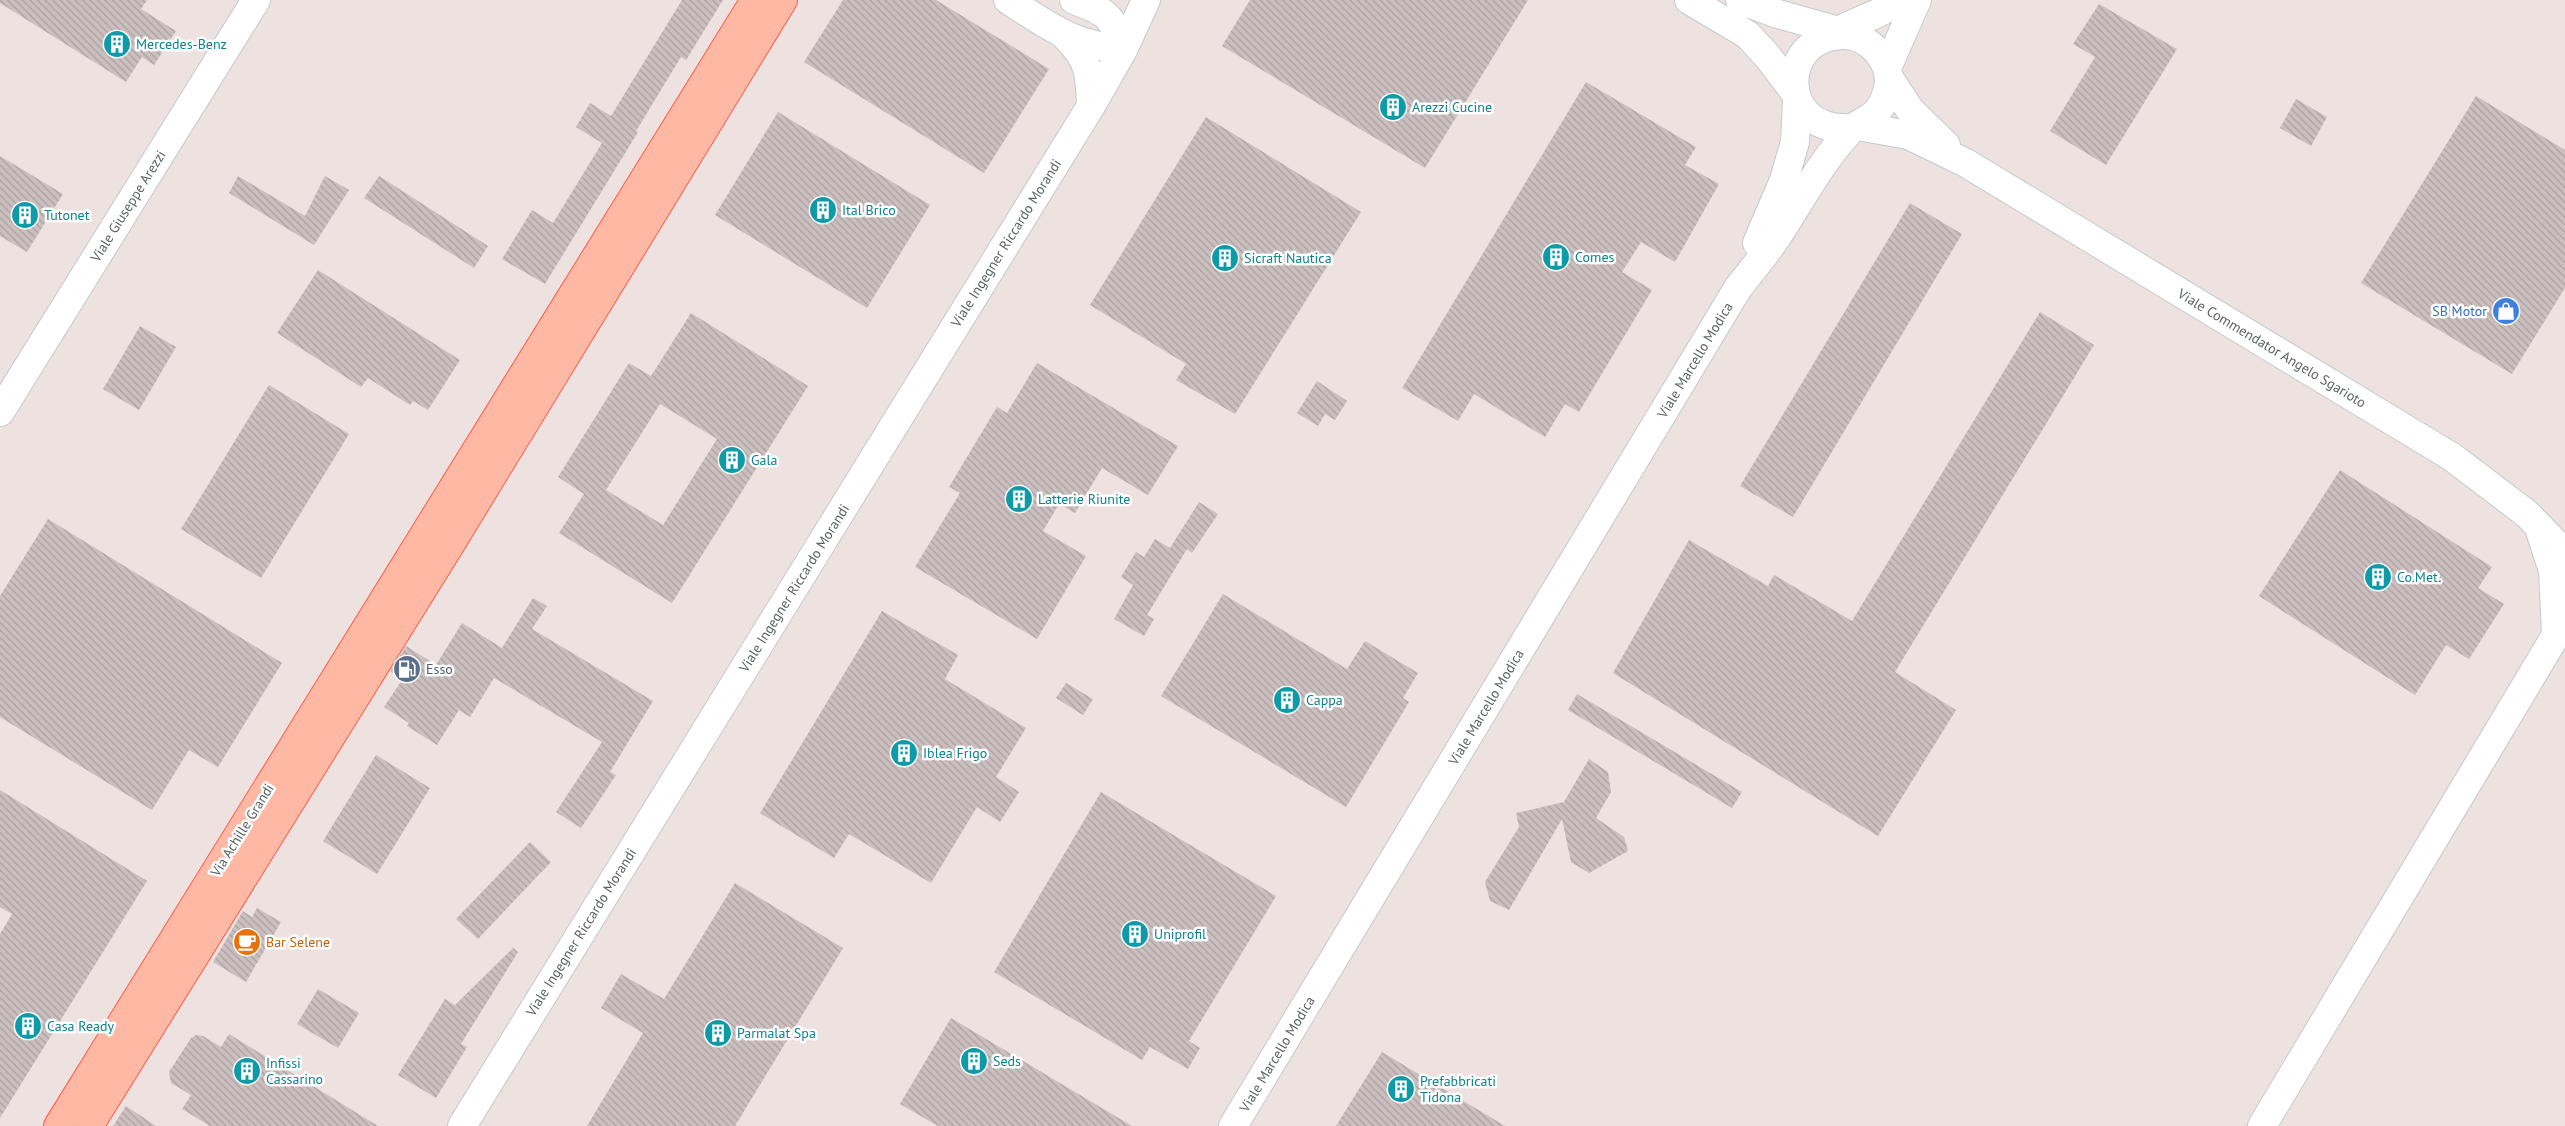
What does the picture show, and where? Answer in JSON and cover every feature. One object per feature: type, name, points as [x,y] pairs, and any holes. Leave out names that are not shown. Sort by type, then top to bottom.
[{"type":"main road","name":"Via Achille Grandi","points":[[58,1126],[755,0]]},
{"type":"main road","name":"Via Achille Grandi","points":[[89,1126],[450,545],[783,0]]},
{"type":"street","name":"Viale Giuseppe Arezzi","points":[[0,412],[256,0]]},
{"type":"street","points":[[1008,0],[1064,35],[1081,51],[1090,80],[1091,106]]},
{"type":"street","points":[[1124,48],[1146,0]]},
{"type":"street","points":[[1124,48],[1163,0]]},
{"type":"street","points":[[1689,0],[1748,36],[1768,57],[1804,111],[1826,127],[1839,129],[1855,127],[1908,136],[1966,162]]},
{"type":"street","points":[[1740,0],[1769,11],[1838,29],[1870,44],[1880,55],[1888,73],[1910,110],[1966,162]]},
{"type":"street","points":[[1738,288],[1784,180],[1795,142],[1796,70],[1800,59],[1818,41],[1838,29],[1876,15],[1898,0]]},
{"type":"street","points":[[1738,288],[1776,239],[1824,161],[1855,127],[1871,119],[1881,108],[1887,94],[1888,73],[1917,0]]},
{"type":"street","points":[[1080,1],[1097,8],[1110,18],[1124,48]]},
{"type":"street","points":[[1064,35],[1096,47],[1124,48]]},
{"type":"street","name":"Viale Ingegner Riccardo Morandi","points":[[462,1126],[1091,106],[1124,48]]},
{"type":"street","name":"Viale Commendator Angelo Sgarioto","points":[[1966,162],[2452,457],[2527,514],[2565,552]]},
{"type":"street","name":"Viale Marcello Modica","points":[[1233,1126],[1738,288]]},
{"type":"street","points":[[2262,1126],[2541,658],[2562,633],[2553,571],[2538,525]]},
{"type":"building","name":"Mercedes-Benz","points":[[0,0],[147,0],[141,9],[176,31],[154,65],[142,57],[126,82],[0,3]]},
{"type":"building","points":[[682,0],[723,0],[686,60],[681,57],[636,131],[638,132],[545,284],[502,259],[532,210],[553,223],[602,143],[576,127],[590,103],[611,116]]},
{"type":"building","points":[[843,0],[936,0],[1049,69],[984,173],[804,62]]},
{"type":"building","name":"Arezzi Cucine","points":[[1250,0],[1528,0],[1425,168],[1222,46]]},
{"type":"building","points":[[2099,4],[2177,49],[2106,165],[2050,131],[2095,57],[2073,44]]},
{"type":"building","name":"Comes","points":[[1586,82],[1696,147],[1685,165],[1719,184],[1675,262],[1641,242],[1622,272],[1652,290],[1579,412],[1565,404],[1545,437],[1474,394],[1458,421],[1402,388]]},
{"type":"building","points":[[2476,96],[2565,150],[2565,288],[2512,374],[2361,283]]},
{"type":"building","points":[[2296,99],[2327,117],[2311,146],[2280,128]]},
{"type":"building","name":"Ital Brico","points":[[778,112],[930,205],[867,308],[715,215]]},
{"type":"building","name":"Sicraft Nautica","points":[[1206,117],[1361,212],[1235,414],[1176,380],[1186,364],[1090,305]]},
{"type":"building","name":"Tutonet","points":[[0,156],[63,194],[27,252],[0,236]]},
{"type":"building","points":[[238,176],[305,216],[325,176],[349,190],[314,245],[229,193]]},
{"type":"building","points":[[379,176],[488,246],[474,268],[364,198]]},
{"type":"building","points":[[1910,203],[1962,234],[1793,517],[1740,486]]},
{"type":"building","points":[[318,270],[460,360],[428,410],[413,401],[410,405],[368,378],[361,387],[277,333]]},
{"type":"building","points":[[2040,312],[2094,345],[1895,672],[1956,710],[1878,836],[1613,673],[1689,540],[1768,586],[1774,575],[1852,621]]},
{"type":"building","name":"Gala","points":[[691,313],[808,386],[672,603],[559,533],[584,494],[558,477],[629,363],[651,376]],"holes":[[[660,404],[717,439],[663,525],[606,490]]]},
{"type":"building","points":[[140,326],[176,347],[139,410],[103,389]]},
{"type":"building","name":"Latterie Riunite","points":[[1037,363],[1178,446],[1148,495],[1102,468],[1075,513],[1059,504],[1043,531],[1086,556],[1037,639],[915,567],[960,493],[949,487],[997,407],[1007,413]]},
{"type":"building","points":[[1317,381],[1347,401],[1335,420],[1325,414],[1318,426],[1297,413]]},
{"type":"building","points":[[269,385],[349,434],[261,578],[181,529]]},
{"type":"building","name":"Co.Met.","points":[[2340,470],[2492,567],[2478,588],[2504,604],[2469,659],[2446,645],[2415,695],[2259,596]]},
{"type":"building","points":[[1199,502],[1218,514],[1192,553],[1187,549],[1147,615],[1154,619],[1144,636],[1114,619],[1133,585],[1121,577],[1136,552],[1144,557],[1155,539],[1170,548]]},
{"type":"building","points":[[48,519],[282,663],[218,767],[189,750],[152,810],[0,717],[0,596]]},
{"type":"building","name":"Cappa","points":[[1223,594],[1347,669],[1365,641],[1418,673],[1403,698],[1409,702],[1346,807],[1161,696]]},
{"type":"building","points":[[533,598],[547,606],[532,629],[653,701],[610,772],[616,775],[581,828],[556,812],[602,742],[494,678],[470,717],[459,710],[437,745],[407,726],[409,723],[384,707],[402,680],[390,671],[406,646],[436,665],[462,623],[502,648]]},
{"type":"building","name":"Iblea Frigo","points":[[882,611],[958,655],[945,679],[1026,728],[996,777],[1019,792],[1000,822],[977,807],[931,883],[849,834],[834,858],[760,813]]},
{"type":"building","points":[[1066,683],[1093,699],[1083,715],[1056,698]]},
{"type":"building","points":[[1577,694],[1742,792],[1732,808],[1568,710]]},
{"type":"building","points":[[376,755],[430,788],[377,874],[323,841]]},
{"type":"building","points":[[1589,759],[1608,772],[1611,792],[1596,818],[1624,837],[1628,851],[1589,873],[1571,862],[1562,819],[1509,910],[1490,901],[1485,882],[1519,827],[1516,813],[1564,802]]},
{"type":"building","name":"Casa Ready","points":[[0,790],[147,881],[0,1118],[0,934],[12,914],[0,907]]},
{"type":"building","name":"Uniprofil","points":[[1101,792],[1276,896],[1189,1041],[1200,1048],[1188,1069],[1150,1047],[1142,1060],[994,972]]},
{"type":"building","points":[[530,842],[551,862],[478,939],[456,919]]},
{"type":"building","name":"Parmalat Spa","points":[[735,883],[843,948],[735,1126],[587,1126],[643,1033],[601,1008],[621,974],[664,999]]},
{"type":"building","name":"Bar Selene","points":[[257,908],[281,922],[246,982],[213,962],[243,911],[252,917]]},
{"type":"building","points":[[513,948],[518,952],[461,1044],[467,1047],[436,1098],[398,1075],[445,999],[455,1005]]},
{"type":"building","points":[[318,989],[359,1013],[338,1048],[297,1024]]},
{"type":"building","name":"Seds","points":[[951,1018],[1132,1126],[938,1126],[900,1104]]},
{"type":"building","name":"Infissi Cassarino","points":[[229,1034],[378,1126],[210,1126],[182,1109],[191,1095],[171,1083],[169,1072],[191,1038],[196,1035],[203,1036],[221,1047]]},
{"type":"building","name":"Prefabbricati Tidona","points":[[1382,1052],[1505,1126],[1336,1126]]},
{"type":"building","points":[[126,1106],[156,1126],[113,1126]]},
{"type":"place","name":"Mercedes-Benz","points":[[117,44]]},
{"type":"place","name":"Arezzi Cucine","points":[[1393,107]]},
{"type":"place","name":"Ital Brico","points":[[823,210]]},
{"type":"place","name":"Tutonet","points":[[25,215]]},
{"type":"place","name":"Comes","points":[[1556,257]]},
{"type":"place","name":"Sicraft Nautica","points":[[1225,258]]},
{"type":"place","name":"SB Motor","points":[[2506,311]]},
{"type":"place","name":"Gala","points":[[732,460]]},
{"type":"place","name":"Latterie Riunite","points":[[1019,499]]},
{"type":"place","name":"Co.Met.","points":[[2378,577]]},
{"type":"place","name":"Esso","points":[[407,669]]},
{"type":"place","name":"Cappa","points":[[1287,700]]},
{"type":"place","name":"Iblea Frigo","points":[[904,753]]},
{"type":"place","name":"Uniprofil","points":[[1135,934]]},
{"type":"place","name":"Bar Selene","points":[[247,942]]},
{"type":"place","name":"Casa Ready","points":[[28,1026]]},
{"type":"place","name":"Parmalat Spa","points":[[718,1033]]},
{"type":"place","name":"Seds","points":[[974,1061]]},
{"type":"place","name":"Infissi Cassarino","points":[[247,1071]]},
{"type":"place","name":"Prefabbricati Tidona","points":[[1401,1089]]}]
